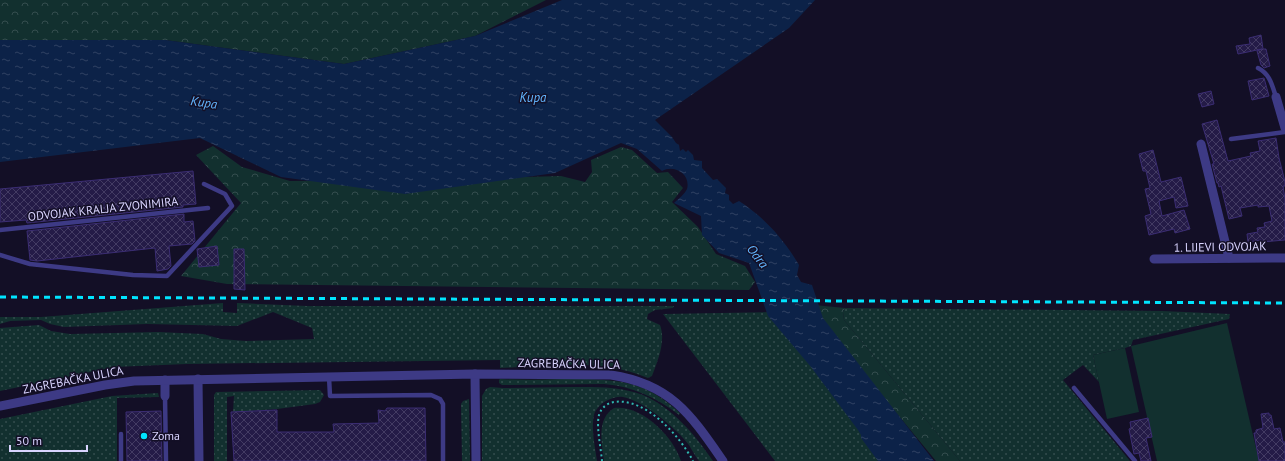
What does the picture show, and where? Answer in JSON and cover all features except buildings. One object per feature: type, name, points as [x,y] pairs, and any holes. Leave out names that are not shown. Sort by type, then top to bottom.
[{"type":"street","points":[[1276,97],[1285,128]]},
{"type":"street","points":[[1201,144],[1229,258]]},
{"type":"street","name":"1. LIJEVI ODVOJAK","points":[[1154,259],[1285,258]]},
{"type":"street","points":[[475,374],[476,461]]},
{"type":"street","name":"ZAGREBAČKA ULICA","points":[[0,406],[120,382],[198,379],[475,374],[611,375],[633,379],[652,386],[681,406],[698,425],[723,461]]},
{"type":"street","points":[[198,379],[199,461]]},
{"type":"street","points":[[164,380],[165,396]]},
{"type":"lane","points":[[1258,68],[1265,72],[1270,78],[1276,97]]},
{"type":"lane","points":[[1231,139],[1285,132]]},
{"type":"lane","points":[[0,255],[30,264],[133,275],[167,276],[232,206],[225,194],[204,184]]},
{"type":"lane","name":"ODVOJAK KRALJA ZVONIMIRA","points":[[0,230],[208,208]]},
{"type":"lane","points":[[329,377],[330,396],[431,396],[440,399],[443,404],[443,461]]},
{"type":"lane","points":[[1074,388],[1135,461]]},
{"type":"lane","points":[[165,396],[166,461]]},
{"type":"lane","points":[[121,434],[121,461]]},
{"type":"path","points":[[602,461],[598,425],[599,415],[604,407],[610,403],[624,401],[634,403],[660,420],[675,436],[694,461]]},
{"type":"green space","points":[[0,0],[546,0],[475,36],[344,64],[165,40],[0,40]]},
{"type":"green space","points":[[213,146],[242,167],[290,181],[421,180],[561,176],[585,182],[592,172],[591,160],[621,147],[632,150],[657,173],[668,172],[683,188],[672,202],[698,227],[716,254],[745,266],[755,282],[749,290],[227,284],[181,276],[241,203],[196,155]]},
{"type":"green space","points":[[223,303],[223,312],[237,313],[237,303],[307,306],[674,306],[673,308],[655,310],[648,314],[647,319],[660,325],[662,331],[662,344],[657,364],[652,376],[648,378],[612,368],[594,366],[556,365],[500,368],[500,360],[187,364],[114,367],[0,391],[0,328],[39,325],[51,331],[70,334],[158,332],[203,334],[221,339],[246,341],[314,339],[312,328],[273,312],[237,326],[147,324],[64,327],[50,324],[41,320],[10,321],[0,324],[0,317],[41,317]]},
{"type":"green space","points":[[814,305],[845,308],[843,312],[844,320],[960,461],[936,461],[824,325]]},
{"type":"green space","points":[[845,308],[1162,311],[1230,314],[1229,319],[1133,340],[1131,346],[1093,355],[1099,382],[1083,365],[1063,380],[1130,461],[960,461],[844,320],[843,312]]},
{"type":"green space","points":[[774,312],[887,461],[775,461],[663,314]]},
{"type":"green space","points":[[1227,323],[1259,461],[1157,461],[1131,346]]},
{"type":"green space","points":[[1125,348],[1139,412],[1107,419],[1093,355]]},
{"type":"green space","points":[[500,379],[592,379],[623,382],[643,388],[653,393],[680,413],[679,415],[662,403],[644,394],[614,385],[502,385],[499,383]]},
{"type":"green space","points":[[490,387],[589,387],[634,392],[654,401],[674,415],[691,432],[713,461],[699,461],[683,438],[668,423],[650,409],[631,400],[616,397],[606,401],[596,410],[595,413],[593,420],[593,432],[597,461],[482,461],[482,396],[486,389]]},
{"type":"green space","points":[[320,390],[324,395],[320,402],[277,409],[233,412],[234,396],[227,397],[227,461],[214,461],[214,395],[216,392]]},
{"type":"green space","points":[[158,393],[159,397],[117,398],[117,461],[0,461],[0,419],[112,396]]},
{"type":"green space","points":[[469,399],[470,461],[462,461],[461,404],[463,401]]},
{"type":"green space","points":[[614,408],[625,408],[645,417],[655,424],[664,432],[677,451],[681,461],[604,461],[602,425],[608,413]]},
{"type":"water","name":"Kupa","points":[[562,0],[815,0],[789,28],[655,120],[679,145],[680,151],[683,149],[686,152],[688,150],[693,155],[694,160],[702,161],[702,168],[713,180],[717,179],[726,188],[725,193],[729,195],[729,200],[733,204],[739,201],[757,214],[780,237],[799,265],[797,275],[801,282],[812,285],[823,318],[934,461],[878,461],[861,438],[858,430],[811,367],[768,316],[749,263],[719,253],[702,235],[701,216],[674,203],[687,189],[687,179],[684,175],[677,170],[672,169],[662,171],[637,149],[621,143],[555,173],[405,194],[281,177],[200,138],[0,162],[0,40],[165,40],[344,64],[475,36]]},
{"type":"railway","points":[[0,297],[1285,303]]},
{"type":"place","name":"Zoma","points":[[144,436]]},
{"type":"water label","name":"Odra","points":[[758,256]]}]
